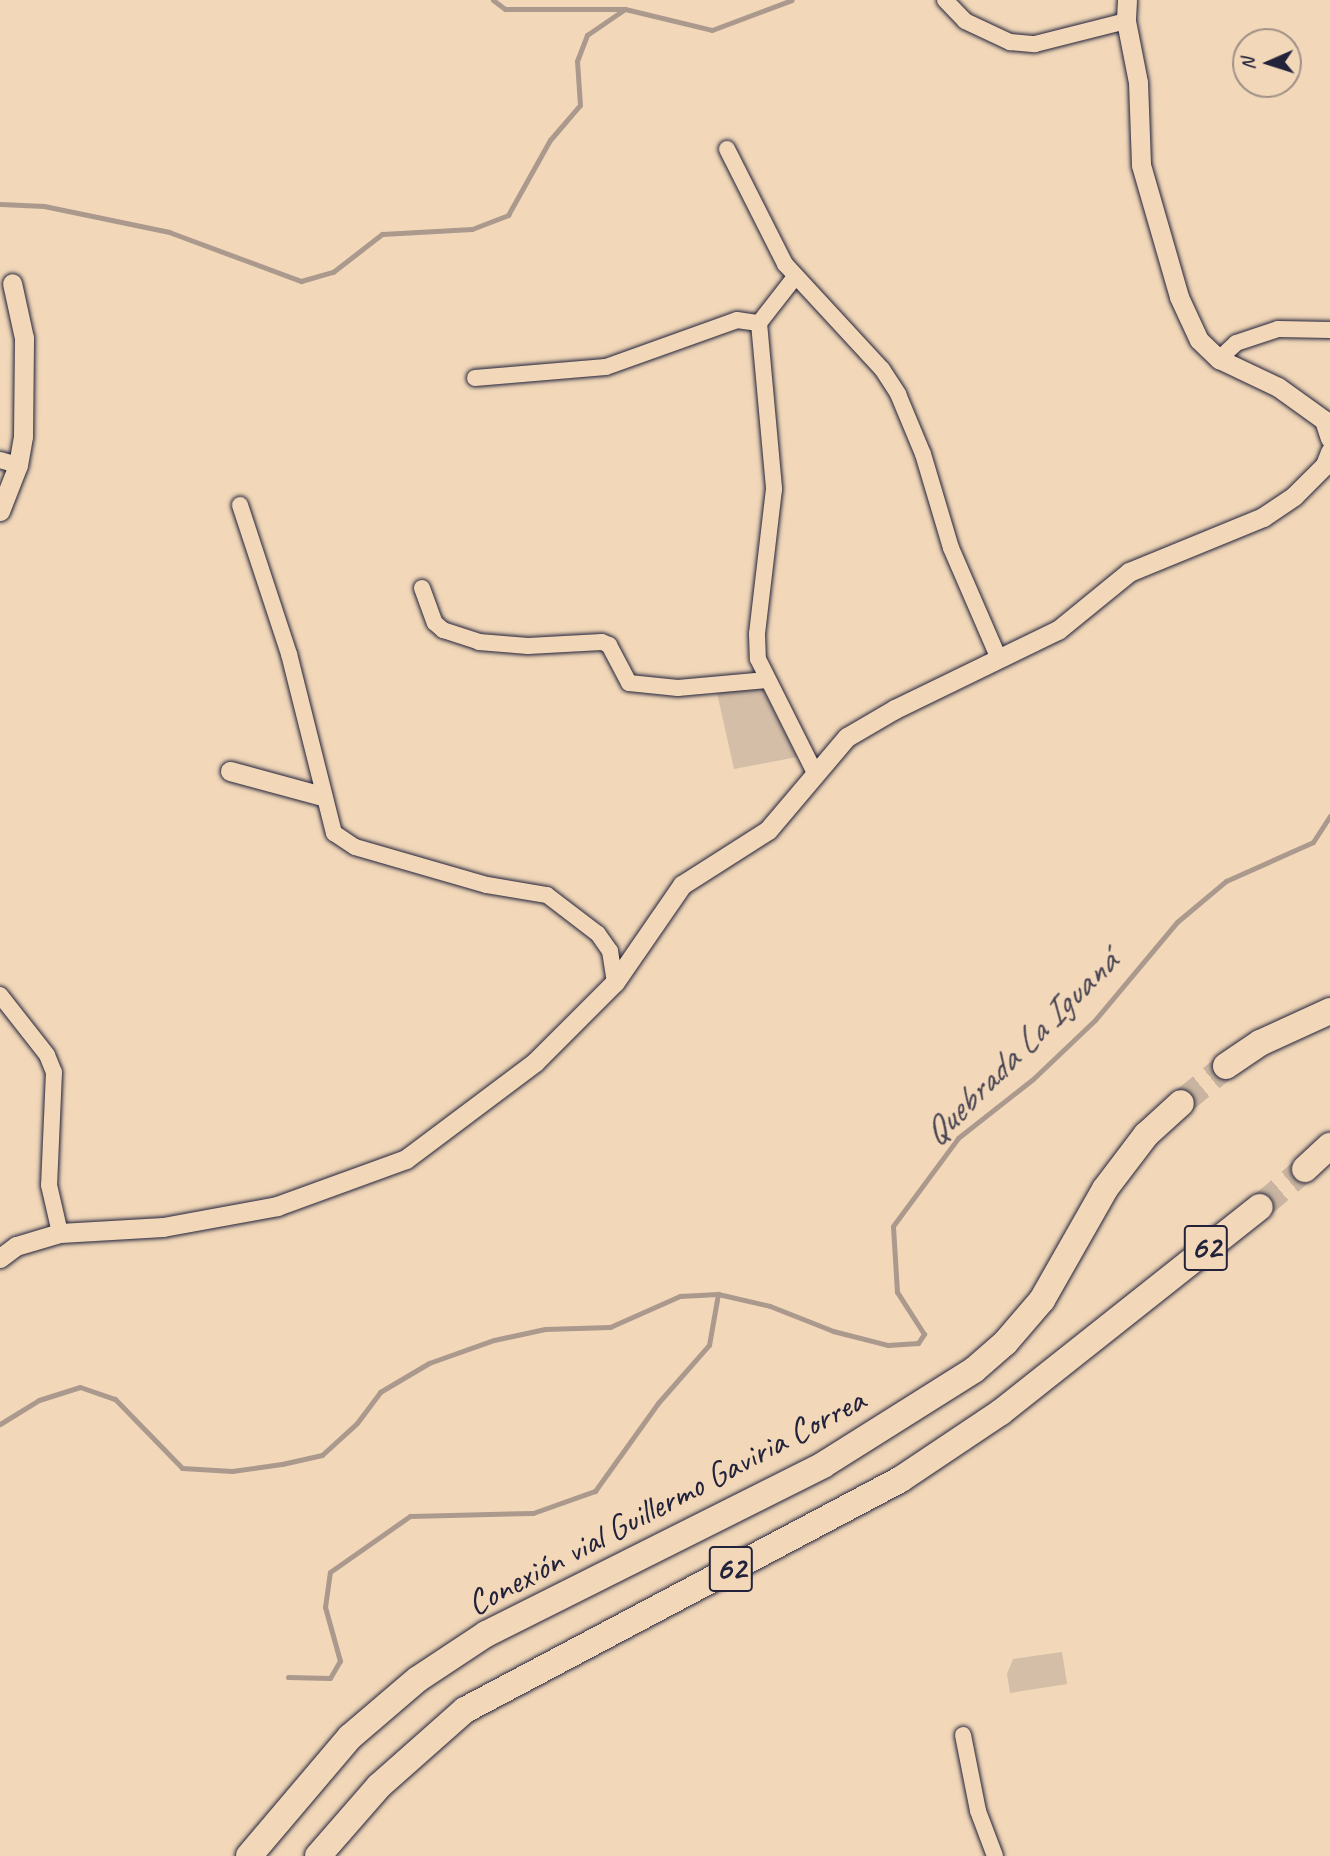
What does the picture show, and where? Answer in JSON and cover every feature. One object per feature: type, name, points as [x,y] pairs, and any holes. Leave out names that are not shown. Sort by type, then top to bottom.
[{"type":"highway","points":[[1226,1066],[1260,1043],[1330,1011]]},
{"type":"highway","name":"Conexión vial Guillermo Gaviria Correa","points":[[249,1856],[350,1737],[418,1679],[486,1634],[823,1465],[974,1370],[1005,1343],[1042,1300],[1105,1189],[1146,1135],[1181,1103]]},
{"type":"highway","points":[[1305,1169],[1330,1146]]},
{"type":"highway","name":"62","points":[[318,1856],[379,1786],[466,1710],[901,1479],[1001,1412],[1260,1207]]},
{"type":"street","points":[[945,0],[965,21],[1010,42],[1047,42],[1126,21]]},
{"type":"street","points":[[1127,0],[1126,21],[1138,82],[1141,165],[1179,297],[1199,340],[1219,359],[1278,387],[1324,421],[1330,438]]},
{"type":"street","points":[[727,149],[752,205],[795,277],[874,360],[898,394],[968,594],[999,659]]},
{"type":"street","points":[[795,277],[759,323],[774,489],[757,634],[758,659],[766,680],[815,772]]},
{"type":"street","points":[[0,511],[9,462],[24,338],[12,283]]},
{"type":"street","points":[[475,378],[606,367],[737,320],[759,323]]},
{"type":"street","points":[[1219,359],[1236,343],[1278,329],[1330,330]]},
{"type":"street","points":[[0,1258],[16,1246],[60,1233],[163,1227],[277,1206],[406,1159],[535,1062],[615,982],[682,885],[761,837],[848,737],[1058,630],[1129,572],[1263,517],[1294,496],[1325,465],[1330,452]]},
{"type":"street","points":[[240,505],[289,654],[328,824],[355,848],[487,885],[547,895],[598,933],[610,951],[615,982]]},
{"type":"street","points":[[422,588],[435,623],[443,630],[479,642],[528,646],[602,642],[609,645],[629,683],[678,688],[766,680]]},
{"type":"street","points":[[230,771],[322,796]]},
{"type":"street","points":[[0,995],[47,1055],[54,1072],[48,1185],[60,1233]]},
{"type":"street","points":[[963,1735],[978,1811],[995,1856]]},
{"type":"shaded area","points":[[761,685],[797,757],[734,769],[717,693]]},
{"type":"shaded area","points":[[1062,1652],[1067,1684],[1010,1693],[1007,1674],[1013,1659]]},
{"type":"waterway","points":[[493,0],[505,9],[624,9]]},
{"type":"waterway","points":[[0,204],[44,206],[169,232],[301,281],[333,272],[382,234],[472,229],[508,215],[550,140],[580,105],[577,61],[587,35],[625,9],[712,30],[792,0]]},
{"type":"waterway","name":"Quebrada La Iguaná","points":[[0,1424],[39,1400],[80,1387],[115,1399],[182,1468],[232,1471],[282,1464],[322,1455],[357,1423],[380,1392],[429,1363],[494,1340],[545,1329],[610,1327],[680,1296],[718,1294],[770,1306],[833,1331],[888,1345],[918,1343],[924,1334],[897,1292],[893,1226],[958,1138],[1033,1079],[1095,1020],[1177,922],[1226,881],[1313,842],[1330,816]]},
{"type":"waterway","points":[[288,1677],[330,1678],[340,1661],[325,1607],[330,1572],[410,1516],[533,1513],[595,1491],[658,1403],[709,1345],[718,1294]]},
{"type":"tunnel","points":[[1181,1103],[1226,1066]]},
{"type":"tunnel","points":[[1260,1207],[1305,1169]]}]
